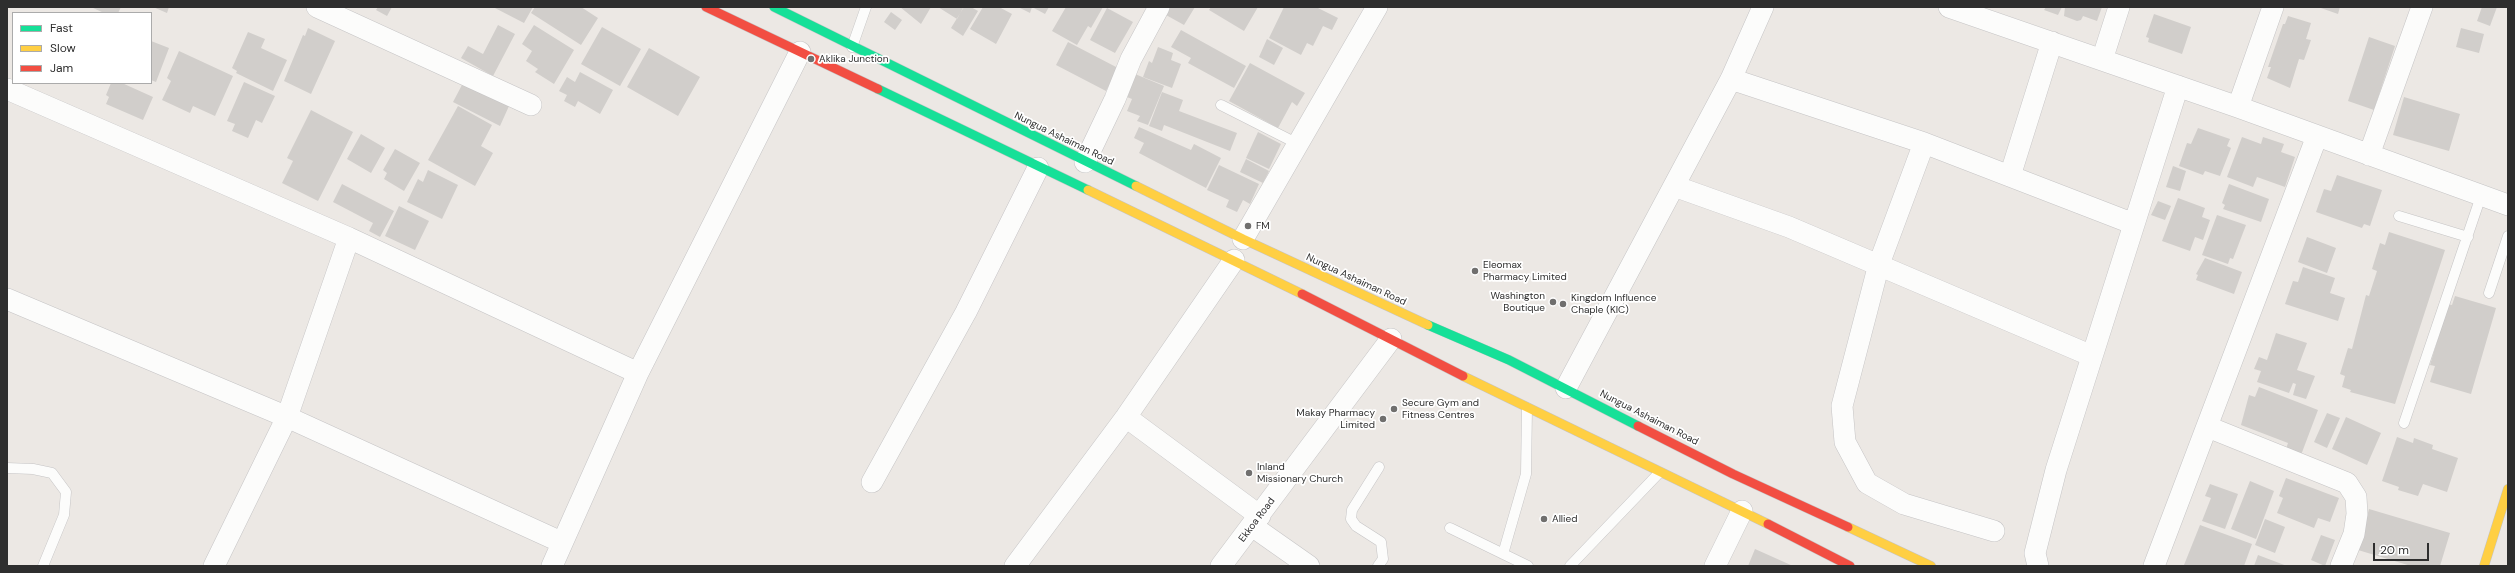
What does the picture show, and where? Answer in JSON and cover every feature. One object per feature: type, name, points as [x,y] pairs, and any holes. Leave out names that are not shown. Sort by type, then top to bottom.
[{"type":"main road","points":[[706,7],[1038,168],[1234,260],[1527,408],[1658,473],[1742,511],[1850,566]]},
{"type":"main road","name":"Nungua Ashaiman Road","points":[[774,7],[852,47],[1243,239],[1566,388],[1733,474],[1931,566]]},
{"type":"main road","points":[[2484,566],[2508,489]]},
{"type":"street","points":[[317,7],[531,105]]},
{"type":"street","points":[[1085,162],[1115,99],[1131,59],[1159,7]]},
{"type":"street","points":[[1243,239],[1300,145],[1377,7]]},
{"type":"street","points":[[1566,388],[1731,79],[1763,7]]},
{"type":"street","points":[[1949,7],[2238,107],[2508,205]]},
{"type":"street","points":[[2102,60],[2119,7]]},
{"type":"street","points":[[2238,107],[2273,7]]},
{"type":"street","points":[[2369,155],[2422,7]]},
{"type":"street","points":[[2010,176],[2052,42]]},
{"type":"street","points":[[552,566],[561,542],[638,374],[800,52]]},
{"type":"street","points":[[1731,79],[1924,143],[2134,224]]},
{"type":"street","points":[[2038,566],[2035,552],[2056,470],[2178,86]]},
{"type":"street","points":[[7,89],[349,238],[638,374]]},
{"type":"street","points":[[2154,566],[2208,427],[2317,136]]},
{"type":"street","points":[[1924,143],[1879,264],[1842,406],[1845,442],[1867,483],[1904,504],[1994,531]]},
{"type":"street","points":[[872,482],[966,312],[1038,168]]},
{"type":"street","points":[[1674,186],[1789,227],[1879,264],[2092,356]]},
{"type":"street","points":[[214,566],[287,417],[349,238]]},
{"type":"street","points":[[1015,566],[1126,417],[1234,260]]},
{"type":"street","points":[[7,299],[287,417],[561,542]]},
{"type":"street","name":"Ekkoa Road","points":[[1221,566],[1391,339]]},
{"type":"street","points":[[1126,417],[1256,521],[1309,566]]},
{"type":"street","points":[[2208,427],[2347,483],[2356,497],[2357,514],[2354,534],[2341,566]]},
{"type":"street","points":[[1715,566],[1742,511]]},
{"type":"lane","points":[[852,47],[866,7]]},
{"type":"lane","points":[[1221,105],[1300,145]]},
{"type":"lane","points":[[2404,423],[2481,196]]},
{"type":"lane","points":[[2399,216],[2468,237]]},
{"type":"lane","points":[[2489,294],[2508,236]]},
{"type":"lane","points":[[1503,554],[1526,474],[1527,408]]},
{"type":"lane","points":[[7,468],[33,469],[52,473],[66,492],[64,515],[43,566]]},
{"type":"lane","points":[[1378,566],[1382,559],[1381,542],[1356,526],[1351,519],[1352,510],[1379,468]]},
{"type":"lane","points":[[1570,566],[1658,473]]},
{"type":"lane","points":[[1450,528],[1528,566]]},
{"type":"building","points":[[91,7],[121,7],[118,12],[102,12]]},
{"type":"building","points":[[153,7],[169,7],[167,13]]},
{"type":"building","points":[[378,7],[392,7],[387,16],[376,10]]},
{"type":"building","points":[[493,7],[533,7],[524,23]]},
{"type":"building","points":[[535,7],[581,7],[598,18],[581,45],[531,13]]},
{"type":"building","points":[[900,7],[931,7],[921,24]]},
{"type":"building","points":[[938,7],[961,7],[963,8],[957,19]]},
{"type":"building","points":[[964,7],[971,7],[978,11],[963,36],[951,28]]},
{"type":"building","points":[[983,7],[999,7],[1012,14],[996,44],[970,29]]},
{"type":"building","points":[[1018,7],[1032,7],[1030,13]]},
{"type":"building","points":[[1032,7],[1049,7],[1045,14]]},
{"type":"building","points":[[1066,7],[1103,7],[1091,28],[1088,26],[1077,45],[1052,31]]},
{"type":"building","points":[[1170,7],[1195,7],[1184,25],[1166,15]]},
{"type":"building","points":[[1211,7],[1258,7],[1244,31],[1209,10]]},
{"type":"building","points":[[1284,7],[1316,7],[1338,18],[1332,30],[1323,26],[1313,46],[1307,43],[1301,55],[1269,38]]},
{"type":"building","points":[[2046,7],[2062,7],[2058,15],[2044,10]]},
{"type":"building","points":[[2065,7],[2102,7],[2097,21],[2083,16],[2081,20],[2077,21],[2064,16]]},
{"type":"building","points":[[2318,7],[2340,7],[2338,14]]},
{"type":"building","points":[[2482,7],[2497,7],[2490,26],[2477,21]]},
{"type":"building","points":[[1107,8],[1133,22],[1115,53],[1090,40]]},
{"type":"building","points":[[891,12],[902,20],[895,30],[884,22]]},
{"type":"building","points":[[2154,14],[2191,27],[2182,54],[2148,42],[2149,38],[2146,37]]},
{"type":"building","points":[[2288,16],[2311,23],[2306,39],[2311,40],[2304,60],[2299,59],[2290,88],[2267,78],[2271,67],[2268,67],[2283,24],[2285,24]]},
{"type":"building","points":[[498,25],[515,34],[493,76],[461,58],[468,46],[483,54]]},
{"type":"building","points":[[534,25],[574,50],[554,84],[535,72],[538,69],[526,61],[532,51],[522,44]]},
{"type":"building","points":[[602,27],[641,49],[620,86],[581,64]]},
{"type":"building","points":[[308,28],[335,41],[311,94],[284,81],[303,35],[305,36]]},
{"type":"building","points":[[2461,28],[2484,34],[2479,53],[2456,47]]},
{"type":"building","points":[[1181,30],[1246,66],[1234,88],[1188,63],[1191,58],[1171,47]]},
{"type":"building","points":[[248,32],[265,39],[261,48],[287,60],[273,91],[236,73],[237,71],[232,68]]},
{"type":"building","points":[[2369,37],[2395,46],[2374,110],[2348,101]]},
{"type":"building","points":[[1267,39],[1283,48],[1274,65],[1259,57]]},
{"type":"building","points":[[152,41],[169,48],[156,82],[152,80]]},
{"type":"building","points":[[1068,42],[1118,68],[1106,91],[1056,65]]},
{"type":"building","points":[[1158,47],[1173,53],[1171,60],[1181,64],[1172,88],[1143,77],[1149,61],[1152,63]]},
{"type":"building","points":[[649,48],[700,77],[678,116],[627,87]]},
{"type":"building","points":[[179,51],[233,76],[215,116],[193,106],[190,113],[162,100],[171,81],[167,78]]},
{"type":"building","points":[[1250,63],[1305,93],[1297,106],[1292,102],[1278,128],[1229,101]]},
{"type":"building","points":[[580,72],[613,90],[600,114],[578,101],[575,107],[564,101],[567,95],[559,91],[567,77],[575,82]]},
{"type":"building","points":[[1135,74],[1164,86],[1148,125],[1137,121],[1140,116],[1127,111],[1132,99],[1127,97]]},
{"type":"building","points":[[244,82],[275,96],[262,123],[256,120],[248,138],[232,131],[235,124],[227,121]]},
{"type":"building","points":[[463,83],[509,106],[500,126],[453,102]]},
{"type":"building","points":[[111,84],[124,84],[153,97],[143,120],[106,104],[109,97],[106,95]]},
{"type":"building","points":[[1162,92],[1183,100],[1179,111],[1237,133],[1230,151],[1164,125],[1162,131],[1149,126]]},
{"type":"building","points":[[2404,97],[2460,114],[2449,151],[2393,135]]},
{"type":"building","points":[[458,106],[492,125],[481,146],[493,153],[475,186],[428,160]]},
{"type":"building","points":[[311,110],[353,132],[318,201],[282,183],[293,161],[287,158]]},
{"type":"building","points":[[1139,127],[1191,150],[1194,144],[1221,158],[1206,188],[1139,153],[1144,143],[1134,138]]},
{"type":"building","points":[[2198,128],[2230,139],[2227,146],[2231,148],[2220,176],[2205,171],[2203,175],[2179,166],[2187,143],[2191,144]]},
{"type":"building","points":[[1258,132],[1281,144],[1269,169],[1246,158]]},
{"type":"building","points":[[361,134],[385,148],[371,173],[347,159]]},
{"type":"building","points":[[2242,137],[2261,144],[2263,137],[2284,144],[2281,152],[2295,157],[2285,187],[2257,177],[2253,187],[2227,177]]},
{"type":"building","points":[[395,149],[420,163],[404,191],[384,179],[387,173],[383,170]]},
{"type":"building","points":[[1246,159],[1269,171],[1263,183],[1240,172]]},
{"type":"building","points":[[1219,165],[1259,184],[1250,204],[1243,200],[1237,212],[1226,207],[1229,200],[1207,190]]},
{"type":"building","points":[[2173,166],[2186,171],[2180,191],[2166,187]]},
{"type":"building","points":[[428,170],[458,185],[442,219],[407,202],[418,179],[423,182]]},
{"type":"building","points":[[2337,175],[2382,190],[2370,226],[2364,224],[2362,228],[2316,212],[2324,189],[2331,191]]},
{"type":"building","points":[[342,184],[394,211],[380,237],[369,231],[373,223],[333,202]]},
{"type":"building","points":[[2229,184],[2269,199],[2261,222],[2223,209],[2225,205],[2222,203]]},
{"type":"building","points":[[2178,198],[2205,208],[2202,217],[2210,220],[2203,240],[2195,237],[2190,251],[2162,241]]},
{"type":"building","points":[[2158,201],[2171,206],[2165,220],[2151,215]]},
{"type":"building","points":[[399,206],[429,221],[415,250],[385,236]]},
{"type":"building","points":[[2217,215],[2246,225],[2233,259],[2230,258],[2228,264],[2202,255]]},
{"type":"building","points":[[2389,232],[2445,250],[2395,404],[2350,392],[2351,390],[2342,387],[2345,376],[2340,374],[2348,348],[2352,349],[2366,295],[2369,296],[2377,271],[2372,269],[2380,243],[2385,245]]},
{"type":"building","points":[[2307,237],[2336,248],[2327,273],[2298,262]]},
{"type":"building","points":[[2205,258],[2242,272],[2234,294],[2196,280],[2198,275],[2196,274]]},
{"type":"building","points":[[2303,267],[2335,278],[2330,293],[2345,298],[2338,321],[2285,304],[2293,281],[2298,282]]},
{"type":"building","points":[[2455,296],[2496,308],[2471,394],[2430,382],[2435,366],[2430,365],[2448,304],[2452,305]]},
{"type":"building","points":[[2276,333],[2307,343],[2297,370],[2315,376],[2306,399],[2293,395],[2296,384],[2293,383],[2289,393],[2257,382],[2261,371],[2254,369],[2259,357],[2267,360]]},
{"type":"building","points":[[2259,387],[2318,410],[2301,455],[2286,449],[2288,443],[2241,425],[2249,395],[2255,397]]},
{"type":"building","points":[[2327,413],[2340,418],[2327,448],[2314,442]]},
{"type":"building","points":[[2346,417],[2381,433],[2367,465],[2332,449]]},
{"type":"building","points":[[2397,437],[2413,443],[2414,438],[2433,445],[2432,449],[2458,458],[2447,492],[2423,484],[2418,496],[2398,490],[2399,487],[2382,481]]},
{"type":"building","points":[[2286,478],[2339,498],[2330,522],[2318,518],[2314,528],[2277,513],[2283,498],[2279,496]]},
{"type":"building","points":[[2250,481],[2274,491],[2256,539],[2231,529]]},
{"type":"building","points":[[2210,484],[2238,494],[2225,529],[2202,521],[2211,498],[2205,496]]},
{"type":"building","points":[[2369,509],[2450,533],[2440,566],[2411,566],[2358,550]]},
{"type":"building","points":[[2265,519],[2285,527],[2275,553],[2255,545]]},
{"type":"building","points":[[2200,525],[2252,544],[2244,566],[2184,565]]},
{"type":"building","points":[[2321,535],[2335,540],[2325,566],[2311,560]]},
{"type":"building","points":[[1755,549],[1793,566],[1748,566]]},
{"type":"building","points":[[2258,555],[2287,566],[2254,566]]},
{"type":"traffic: fast","points":[[774,7],[1136,186]]},
{"type":"traffic: fast","points":[[878,89],[1088,190]]},
{"type":"traffic: fast","points":[[1428,325],[1509,360],[1638,426]]},
{"type":"traffic: slow","points":[[1136,186],[1243,239],[1428,325]]},
{"type":"traffic: slow","points":[[1088,190],[1302,294]]},
{"type":"traffic: slow","points":[[1463,376],[1768,524]]},
{"type":"traffic: slow","points":[[2484,566],[2508,489]]},
{"type":"traffic: slow","points":[[1848,527],[1931,566]]},
{"type":"traffic: jam","points":[[706,7],[878,89]]},
{"type":"traffic: jam","points":[[1302,294],[1463,376]]},
{"type":"traffic: jam","points":[[1638,426],[1733,474],[1848,527]]},
{"type":"traffic: jam","points":[[1768,524],[1850,566]]},
{"type":"place","name":"Aklika Junction","points":[[811,59]]},
{"type":"place","name":"FM","points":[[1248,226]]},
{"type":"place","name":"Eleomax Pharmacy Limited","points":[[1475,271]]},
{"type":"place","name":"Washington Boutique","points":[[1553,302]]},
{"type":"place","name":"Kingdom Influence Chaple (KIC)","points":[[1563,304]]},
{"type":"place","name":"Secure Gym and Fitness Centres","points":[[1394,409]]},
{"type":"place","name":"Makay Pharmacy Limited","points":[[1383,419]]},
{"type":"place","name":"Inland Missionary Church","points":[[1249,473]]},
{"type":"place","name":"Allied","points":[[1544,519]]}]
